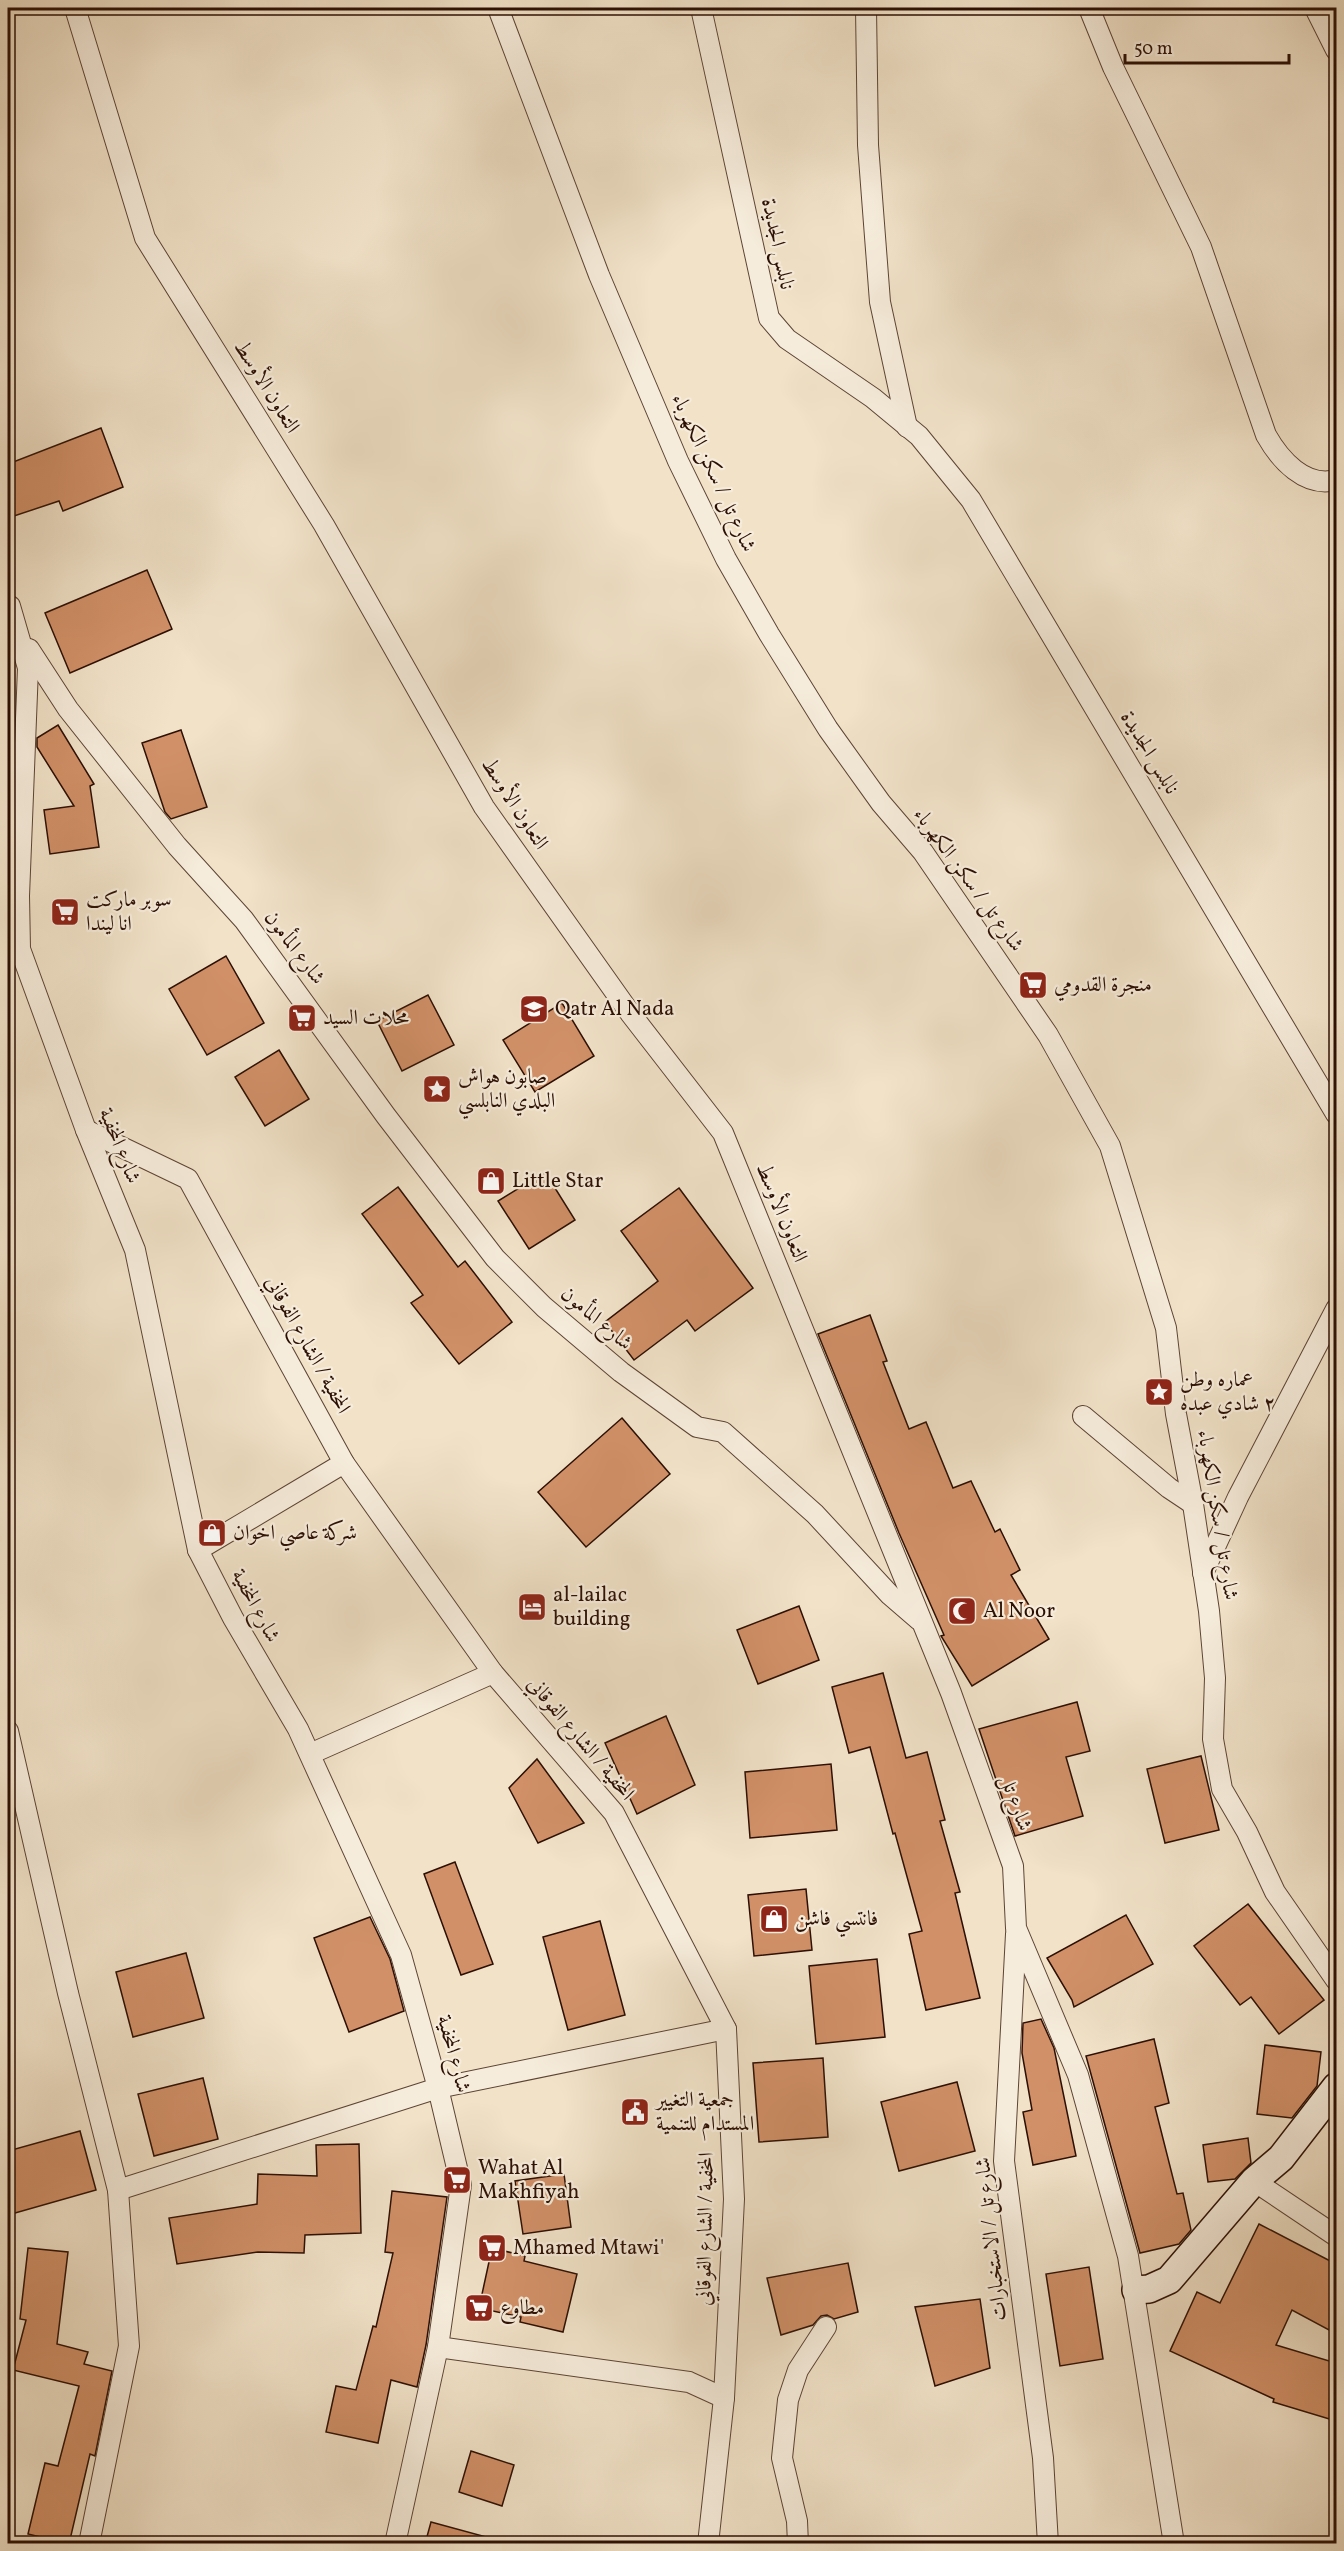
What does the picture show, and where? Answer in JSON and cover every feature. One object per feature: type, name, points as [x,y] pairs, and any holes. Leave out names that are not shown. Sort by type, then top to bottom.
[{"type":"street","name":"التعاون الأوسط","points":[[75,8],[145,238],[324,525],[484,807],[630,1013],[723,1133],[921,1621]]},
{"type":"street","name":"شارع تل / سكن الكهرباء","points":[[498,8],[604,286],[678,461],[726,559],[828,729],[881,803],[923,852],[1048,1035],[1110,1146],[1166,1328],[1176,1414],[1203,1572],[1215,1678],[1213,1739],[1222,1789],[1247,1832],[1275,1892],[1336,1980]]},
{"type":"street","name":"نابلس الجديدة","points":[[701,8],[770,318],[787,339],[873,398],[919,436],[970,500],[1336,1114]]},
{"type":"street","points":[[866,8],[868,145],[880,302],[907,427]]},
{"type":"street","points":[[1089,8],[1109,58],[1201,247],[1219,294],[1246,381],[1270,442],[1279,455],[1303,476],[1317,482],[1336,480]]},
{"type":"street","points":[[1315,8],[1336,50]]},
{"type":"street","name":"شارع المخفية","points":[[9,603],[28,668],[19,896],[20,949],[87,1130],[135,1250],[198,1550],[233,1618],[298,1729],[401,1955],[438,2088],[460,2185],[438,2347],[395,2544]]},
{"type":"street","name":"شارع المأمون","points":[[9,603],[16,626],[42,672],[68,710],[177,846],[244,920],[386,1116],[485,1246],[530,1293],[582,1340],[629,1378],[697,1427]]},
{"type":"street","name":"المخفية / الشارع الفوقاني","points":[[87,1130],[188,1179],[344,1463],[493,1673],[614,1813],[726,2029],[734,2199],[724,2398],[708,2544]]},
{"type":"street","points":[[1203,1572],[1238,1497],[1336,1309]]},
{"type":"street","points":[[1083,1416],[1169,1488],[1193,1504]]},
{"type":"street","name":"شارع تل","points":[[697,1427],[723,1432],[815,1514],[890,1595],[921,1621],[951,1694],[1013,1866],[1016,1928],[1078,2075],[1128,2256],[1136,2290],[1174,2544]]},
{"type":"street","points":[[198,1550],[344,1463]]},
{"type":"street","points":[[310,1754],[493,1673]]},
{"type":"street","points":[[8,1731],[68,1993],[118,2190],[129,2346],[89,2544]]},
{"type":"street","name":"شارع تل / الاستخبارات","points":[[1016,1928],[1004,2161],[1043,2458],[1048,2544]]},
{"type":"street","points":[[118,2190],[438,2088],[726,2029]]},
{"type":"street","points":[[1136,2290],[1149,2289],[1169,2280],[1254,2181],[1281,2158],[1336,2087]]},
{"type":"street","points":[[1254,2181],[1336,2236]]},
{"type":"street","points":[[798,2544],[796,2521],[782,2458],[788,2400],[798,2370],[826,2326]]},
{"type":"street","points":[[438,2347],[688,2382],[724,2398]]},
{"type":"building","points":[[101,428],[123,487],[63,511],[59,501],[8,518],[8,464]]},
{"type":"building","points":[[147,570],[172,629],[70,673],[45,613]]},
{"type":"building","points":[[58,725],[94,784],[90,786],[99,847],[50,854],[44,810],[74,806],[37,747],[37,738]]},
{"type":"building","points":[[181,730],[207,807],[171,819],[165,812],[142,743]]},
{"type":"building","points":[[226,956],[264,1023],[207,1055],[169,989]]},
{"type":"building","points":[[428,995],[454,1045],[402,1071],[377,1021]]},
{"type":"building","points":[[562,1003],[594,1056],[535,1092],[503,1040]]},
{"type":"building","points":[[279,1050],[309,1099],[265,1126],[235,1077]]},
{"type":"building","points":[[545,1172],[575,1220],[529,1249],[498,1201]]},
{"type":"building","points":[[398,1187],[458,1267],[465,1261],[512,1322],[459,1364],[411,1303],[423,1295],[362,1214]]},
{"type":"building","points":[[679,1188],[753,1288],[695,1331],[687,1320],[634,1360],[605,1322],[658,1281],[621,1231]]},
{"type":"building","points":[[870,1315],[887,1361],[883,1362],[909,1429],[926,1422],[953,1488],[971,1481],[995,1532],[1000,1529],[1020,1570],[1011,1575],[1049,1639],[972,1686],[941,1636],[944,1635],[899,1533],[818,1334]]},
{"type":"building","points":[[622,1418],[670,1474],[586,1547],[538,1492]]},
{"type":"building","points":[[799,1606],[819,1660],[758,1684],[737,1630]]},
{"type":"building","points":[[883,1673],[906,1758],[927,1752],[945,1820],[940,1821],[960,1892],[955,1893],[980,1998],[926,2010],[909,1934],[922,1931],[870,1747],[849,1753],[832,1687]]},
{"type":"building","points":[[1077,1702],[1090,1751],[1066,1757],[1083,1816],[1015,1836],[979,1729]]},
{"type":"building","points":[[666,1716],[695,1785],[637,1814],[605,1743]]},
{"type":"building","points":[[1201,1756],[1219,1830],[1165,1843],[1147,1769]]},
{"type":"building","points":[[537,1759],[584,1823],[538,1843],[509,1788]]},
{"type":"building","points":[[831,1764],[837,1830],[750,1838],[745,1772]]},
{"type":"building","points":[[455,1862],[493,1964],[461,1975],[424,1874]]},
{"type":"building","points":[[806,1889],[812,1950],[754,1956],[748,1895]]},
{"type":"building","points":[[1248,1904],[1324,2000],[1279,2034],[1251,1997],[1240,2005],[1194,1946]]},
{"type":"building","points":[[1126,1915],[1153,1964],[1074,2007],[1047,1958]]},
{"type":"building","points":[[370,1917],[390,1959],[404,2011],[349,2032],[314,1938]]},
{"type":"building","points":[[600,1921],[625,2015],[568,2030],[543,1937]]},
{"type":"building","points":[[186,1953],[204,2018],[133,2037],[116,1972]]},
{"type":"building","points":[[877,1959],[885,2037],[816,2044],[809,1966]]},
{"type":"building","points":[[1041,2019],[1054,2048],[1076,2156],[1033,2165],[1023,2112],[1032,2110],[1022,2053],[1023,2023]]},
{"type":"building","points":[[1154,2039],[1169,2103],[1155,2107],[1177,2194],[1183,2193],[1191,2230],[1179,2244],[1140,2253],[1086,2056]]},
{"type":"building","points":[[1265,2045],[1321,2052],[1317,2086],[1292,2118],[1257,2114]]},
{"type":"building","points":[[823,2058],[828,2137],[759,2142],[753,2063]]},
{"type":"building","points":[[203,2078],[218,2139],[154,2156],[138,2094]]},
{"type":"building","points":[[957,2082],[975,2151],[899,2171],[881,2102]]},
{"type":"building","points":[[80,2131],[96,2190],[8,2215],[8,2151]]},
{"type":"building","points":[[1248,2138],[1251,2163],[1235,2179],[1208,2182],[1203,2145]]},
{"type":"building","points":[[359,2144],[361,2233],[305,2235],[304,2253],[258,2252],[177,2264],[169,2218],[257,2204],[258,2174],[317,2176],[316,2145]]},
{"type":"building","points":[[564,2174],[571,2227],[523,2234],[515,2181]]},
{"type":"building","points":[[392,2191],[447,2197],[426,2345],[417,2387],[391,2380],[378,2443],[326,2432],[336,2386],[356,2390],[373,2326],[376,2327],[393,2253],[385,2252]]},
{"type":"building","points":[[1259,2224],[1336,2264],[1336,2314],[1329,2330],[1292,2310],[1276,2345],[1336,2363],[1336,2421],[1273,2402],[1274,2399],[1170,2351],[1197,2292],[1220,2303]]},
{"type":"building","points":[[28,2248],[68,2252],[57,2344],[88,2352],[84,2364],[112,2371],[95,2456],[90,2454],[69,2544],[28,2534],[45,2463],[58,2466],[79,2386],[13,2370],[26,2320],[20,2319]]},
{"type":"building","points":[[492,2248],[525,2256],[524,2261],[577,2274],[563,2332],[520,2322],[521,2317],[479,2308]]},
{"type":"building","points":[[848,2263],[858,2312],[834,2319],[827,2315],[821,2316],[813,2325],[781,2335],[767,2278]]},
{"type":"building","points":[[1089,2267],[1103,2359],[1060,2366],[1046,2274]]},
{"type":"building","points":[[980,2299],[990,2368],[935,2386],[915,2307]]},
{"type":"building","points":[[471,2451],[514,2465],[502,2506],[459,2492]]},
{"type":"building","points":[[431,2522],[490,2538],[490,2544],[425,2544]]},
{"type":"place","name":"سوبر ماركت انا ليندا","points":[[65,912]]},
{"type":"place","name":"منجرة القدومي","points":[[1033,985]]},
{"type":"place","name":"Qatr Al Nada","points":[[534,1009]]},
{"type":"place","name":"محلات السيد","points":[[302,1018]]},
{"type":"place","name":"صابون هواش البلدي النابلسي","points":[[437,1089]]},
{"type":"place","name":"Little Star","points":[[491,1181]]},
{"type":"place","name":"عماره وطن ٢ شادي عبده","points":[[1159,1392]]},
{"type":"place","name":"شركة عاصي اخوان","points":[[212,1533]]},
{"type":"place","name":"al-lailac building","points":[[532,1607]]},
{"type":"place","name":"Al Noor","points":[[962,1611]]},
{"type":"place","name":"فانتسي فاشن","points":[[774,1919]]},
{"type":"place","name":"جمعية التغيير المستدام للتنمية","points":[[635,2112]]},
{"type":"place","name":"Wahat Al Makhfiyah","points":[[457,2180]]},
{"type":"place","name":"Mhamed Mtawi'","points":[[492,2248]]},
{"type":"place","name":"مطاوع","points":[[479,2308]]}]
